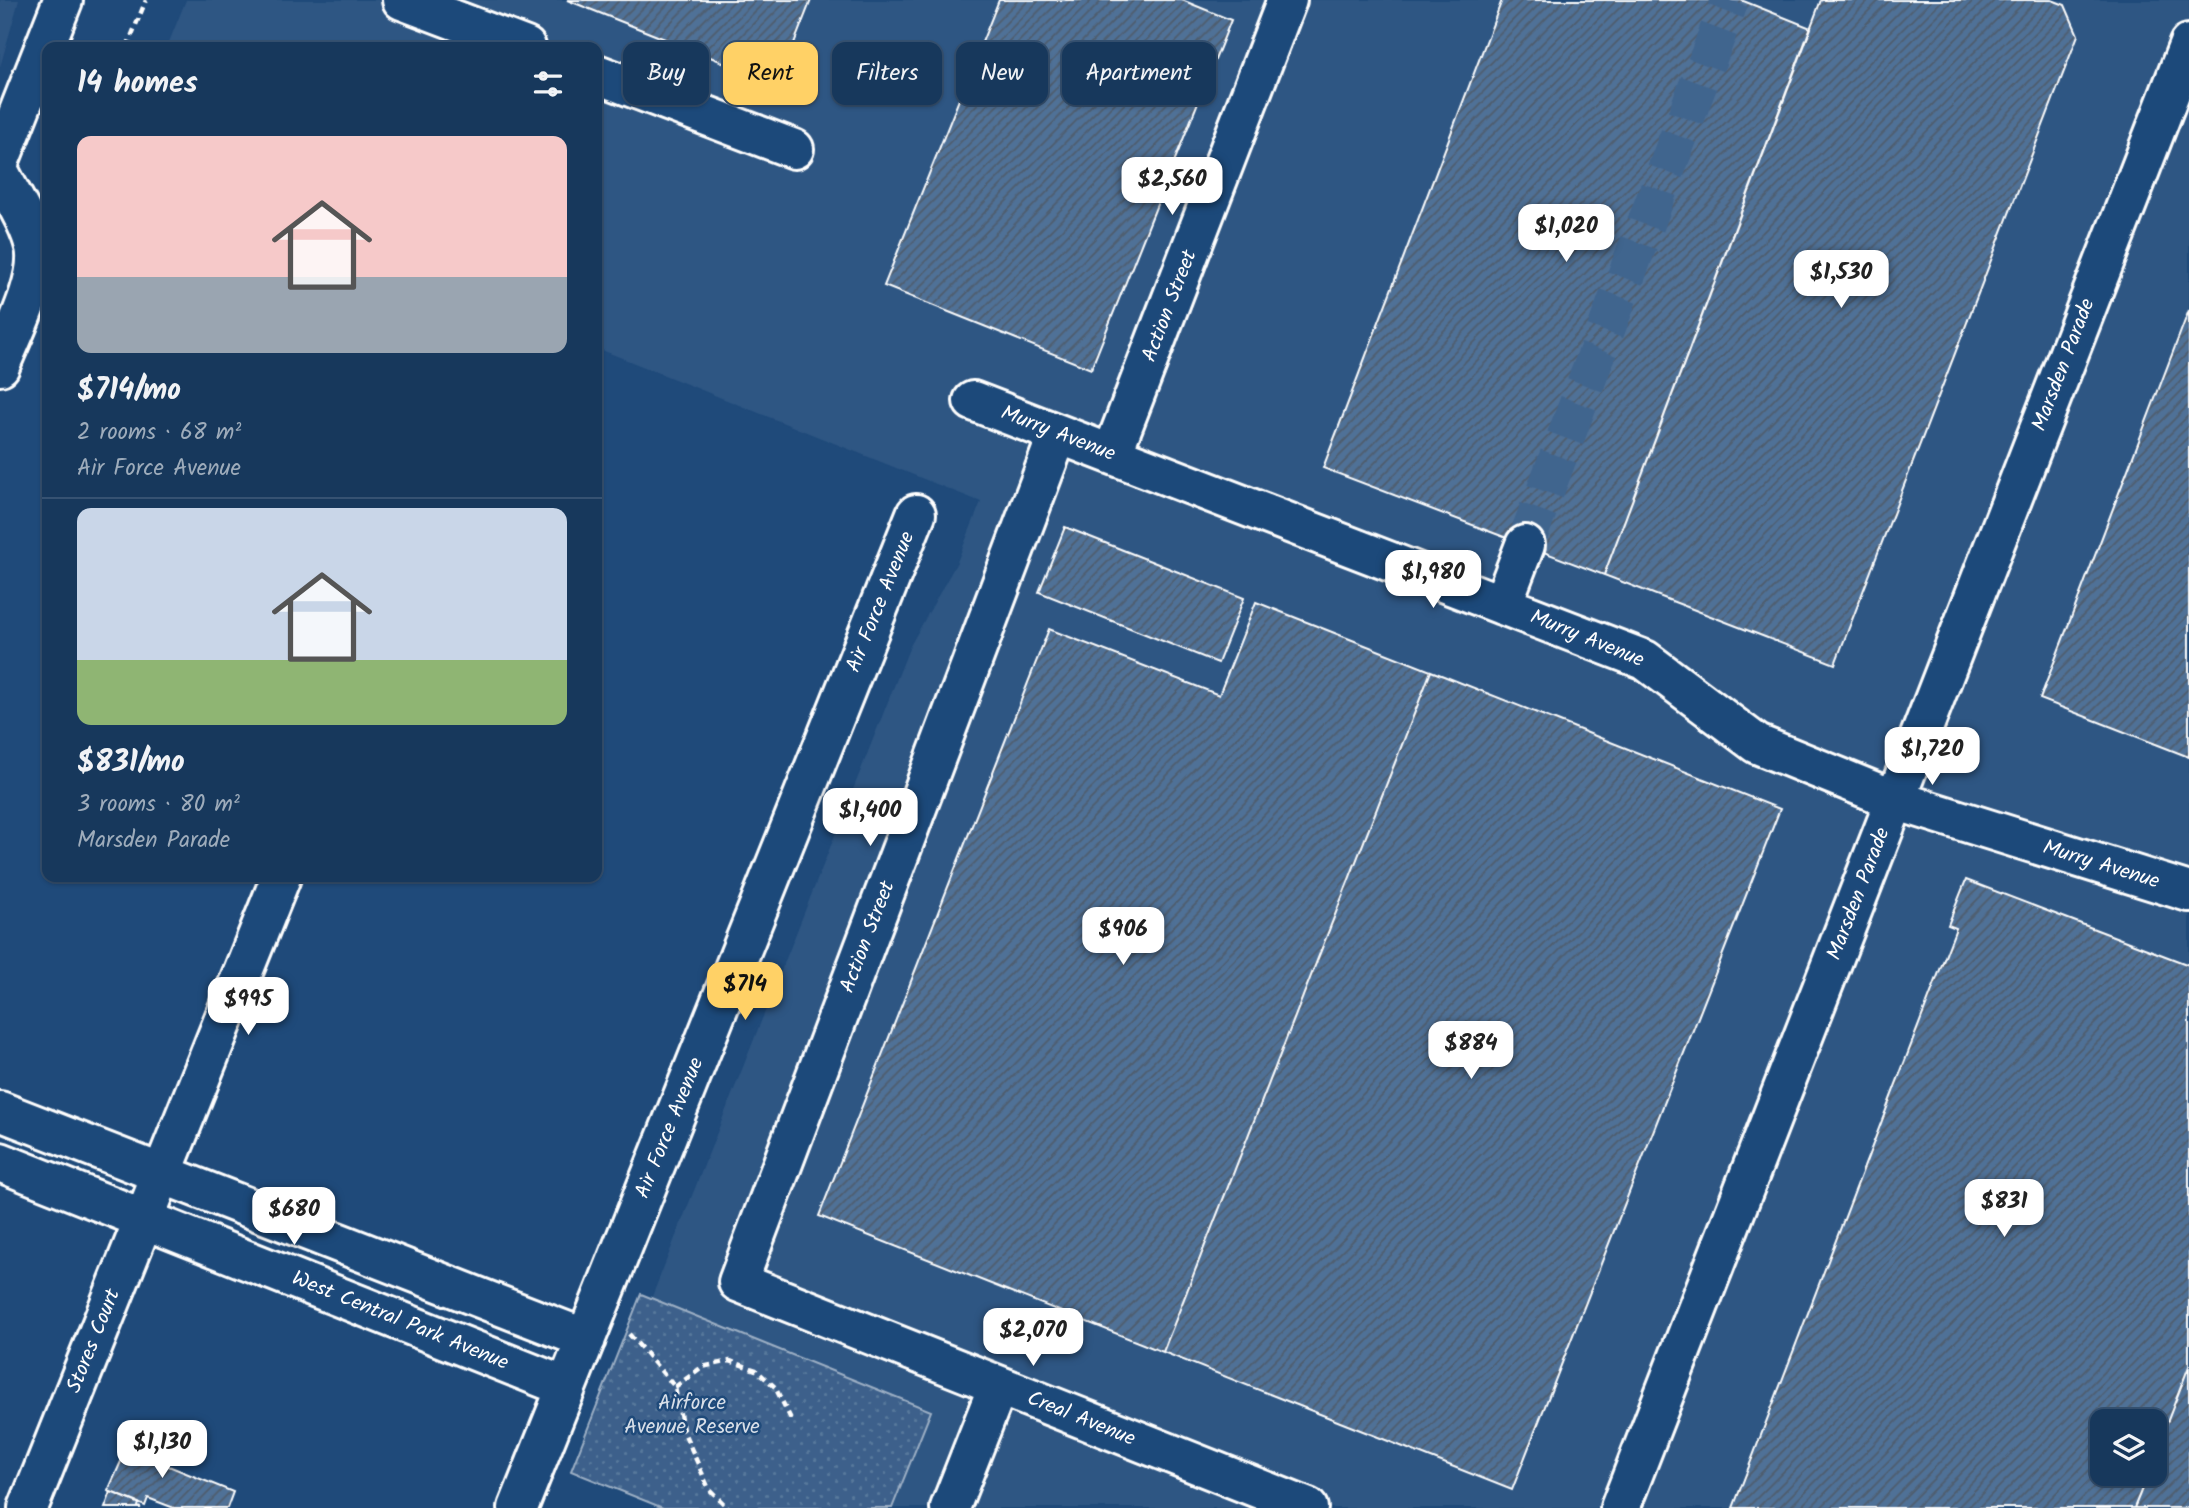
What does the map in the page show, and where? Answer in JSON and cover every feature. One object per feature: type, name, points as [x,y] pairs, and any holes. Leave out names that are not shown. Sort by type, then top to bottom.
[{"type":"street","points":[[0,160],[14,84],[63,0]]},
{"type":"street","points":[[402,0],[513,42]]},
{"type":"street","name":"Action Street","points":[[1112,454],[1287,0]]},
{"type":"street","name":"Marsden Parade","points":[[1620,1508],[2189,44]]},
{"type":"street","points":[[602,76],[794,149]]},
{"type":"street","points":[[0,173],[32,237],[37,259],[35,277],[0,366]]},
{"type":"street","name":"Murry Avenue","points":[[973,401],[1645,660],[1757,744],[1895,800],[2189,892]]},
{"type":"street","name":"Action Street","points":[[738,1282],[1058,434]]},
{"type":"street","name":"Air Force Avenue","points":[[531,1504],[566,1387],[916,514]]},
{"type":"street","points":[[1502,605],[1525,545]]},
{"type":"street","name":"Stores Court","points":[[28,1508],[279,882]]},
{"type":"street","points":[[0,1111],[586,1339]]},
{"type":"street","name":"West Central Park Avenue","points":[[0,1162],[566,1387]]},
{"type":"street","name":"Creal Avenue","points":[[738,1282],[1308,1508]]},
{"type":"street","points":[[950,1508],[998,1386]]},
{"type":"path","points":[[129,42],[146,0]]},
{"type":"path","points":[[626,1331],[675,1387],[683,1430],[709,1489],[728,1508]]},
{"type":"path","points":[[675,1387],[702,1367],[730,1361],[756,1370],[775,1387],[792,1421]]},
{"type":"shaded area","points":[[0,0],[19,0],[0,67]]},
{"type":"shaded area","points":[[186,0],[2189,0],[2189,1508],[892,1508],[930,1411],[651,1299],[910,646],[957,562],[981,502],[602,350],[602,42],[169,42]]},
{"type":"green space","name":"Airforce Avenue Reserve","points":[[641,1294],[931,1411],[892,1508],[663,1508],[571,1471]]},
{"type":"building","points":[[567,0],[811,0],[794,42],[723,42],[723,62],[709,57],[709,42],[672,42]]},
{"type":"building","points":[[999,0],[1182,0],[1231,20],[1216,57],[1216,42],[1062,42],[1062,105],[1197,105],[1091,369],[884,286],[957,105],[1048,105],[1048,42],[982,42]]},
{"type":"building","points":[[1502,0],[1741,0],[1811,28],[1604,575],[1323,468]]},
{"type":"building","points":[[1821,0],[2052,0],[2065,5],[2078,35],[1835,664],[1604,575]]},
{"type":"building","points":[[2189,310],[2189,757],[2040,699]]},
{"type":"building","points":[[1065,527],[1244,598],[1218,663],[1039,592]]},
{"type":"building","points":[[1256,602],[1431,671],[1163,1352],[819,1216],[1049,629],[1219,695]]},
{"type":"building","points":[[1431,671],[1780,809],[1512,1490],[1163,1352]]},
{"type":"building","points":[[1966,880],[2189,965],[2189,1366],[2167,1423],[2167,1409],[2090,1409],[2090,1486],[2143,1486],[2134,1508],[1733,1508],[1956,928],[1948,925]]},
{"type":"building","points":[[2189,1366],[2189,1508],[2134,1508],[2143,1486],[2167,1486],[2167,1423]]},
{"type":"building","points":[[134,1432],[168,1446],[161,1463],[233,1492],[227,1508],[174,1508],[148,1498],[145,1506],[108,1491]]},
{"type":"building","points":[[111,1492],[139,1503],[138,1507],[141,1508],[105,1508]]},
{"type":"tunnel","points":[[1525,545],[1730,0]]}]
